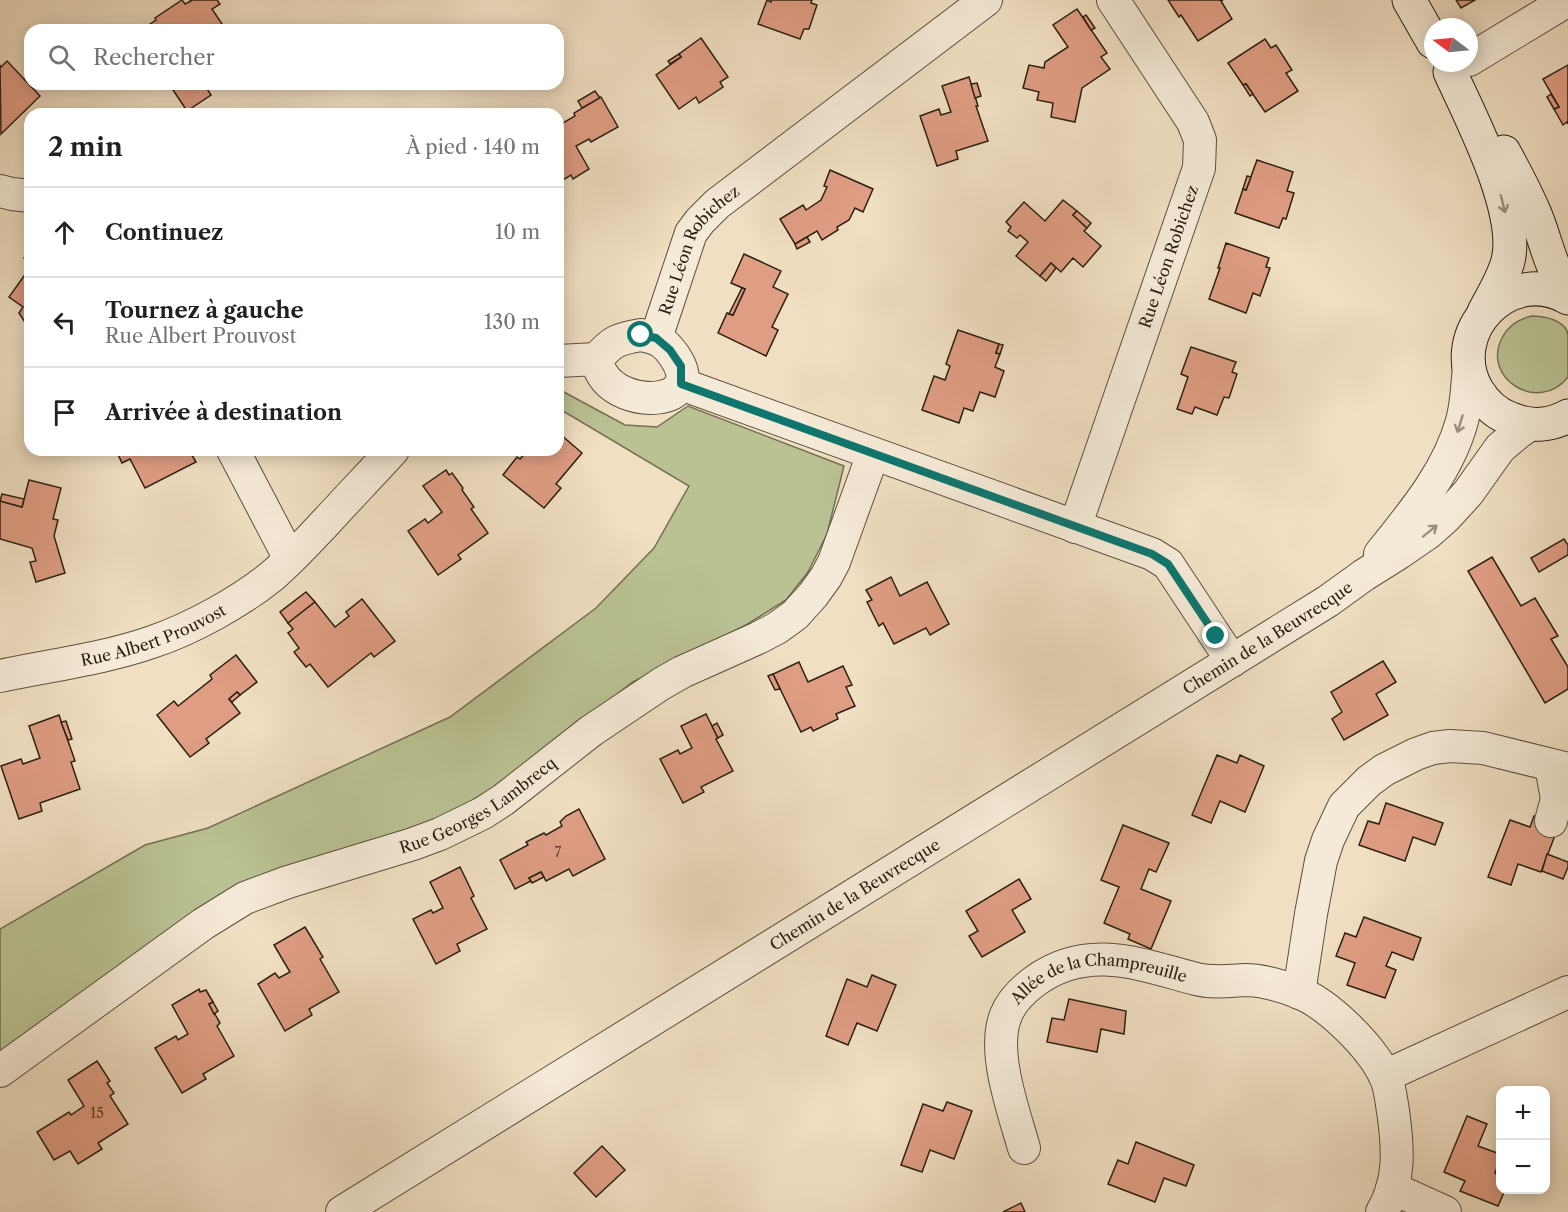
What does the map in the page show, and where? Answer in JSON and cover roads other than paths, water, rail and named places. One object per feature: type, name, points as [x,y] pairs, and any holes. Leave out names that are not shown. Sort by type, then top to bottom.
[{"type":"main road","points":[[1408,0],[1424,27]]},
{"type":"main road","points":[[1459,72],[1500,190],[1510,240],[1503,275],[1472,336],[1468,356],[1473,383],[1487,404],[1507,418],[1523,423],[1555,421]]},
{"type":"main road","points":[[1460,72],[1482,115],[1514,169],[1536,216],[1548,255],[1568,291]]},
{"type":"main road","points":[[1481,317],[1496,302],[1524,290],[1545,290],[1568,298]]},
{"type":"street","name":"Rue Léon Robichez","points":[[656,338],[692,233],[700,221],[717,204],[986,0]]},
{"type":"street","name":"Rue Léon Robichez","points":[[1075,527],[1200,168],[1200,140],[1193,122],[1113,0]]},
{"type":"street","points":[[1478,53],[1568,0]]},
{"type":"street","points":[[0,191],[24,195]]},
{"type":"street","points":[[564,361],[597,359],[607,346],[621,338],[641,335],[656,338],[670,350],[681,366],[681,384],[674,392],[664,397],[633,396],[615,388],[601,373],[597,359]]},
{"type":"street","name":"Chemin de la Beuvrecque","points":[[1364,575],[1421,502],[1451,451],[1462,422],[1469,366]]},
{"type":"street","points":[[681,384],[1152,554],[1168,564],[1232,661]]},
{"type":"street","name":"Chemin de la Beuvrecque","points":[[342,1212],[1328,601],[1428,533],[1446,517],[1468,493],[1500,448],[1518,432],[1555,421]]},
{"type":"street","name":"Rue Georges Lambrecq","points":[[0,1071],[203,924],[245,898],[288,882],[412,844],[440,834],[483,813],[591,731],[661,684],[777,628],[795,615],[826,577],[834,562],[873,454]]},
{"type":"street","points":[[236,456],[290,559]]},
{"type":"street","name":"Rue Albert Prouvost","points":[[0,676],[111,654],[162,638],[225,607],[272,576],[387,456]]},
{"type":"street","points":[[1299,993],[1316,886],[1328,840],[1344,807],[1369,781],[1384,770],[1416,754],[1433,748],[1450,746],[1504,752],[1559,767],[1557,799],[1551,821]]},
{"type":"street","name":"Allée de la Champreuille","points":[[1024,1148],[1004,1074],[1001,1040],[1006,1014],[1012,1004],[1020,994],[1042,976],[1071,964],[1088,960],[1143,964],[1197,980],[1226,982],[1246,980],[1280,986],[1317,1001],[1331,1012],[1370,1052],[1385,1076],[1397,1146],[1396,1172],[1387,1200],[1444,1212]]},
{"type":"street","points":[[1385,1076],[1568,992]]}]
